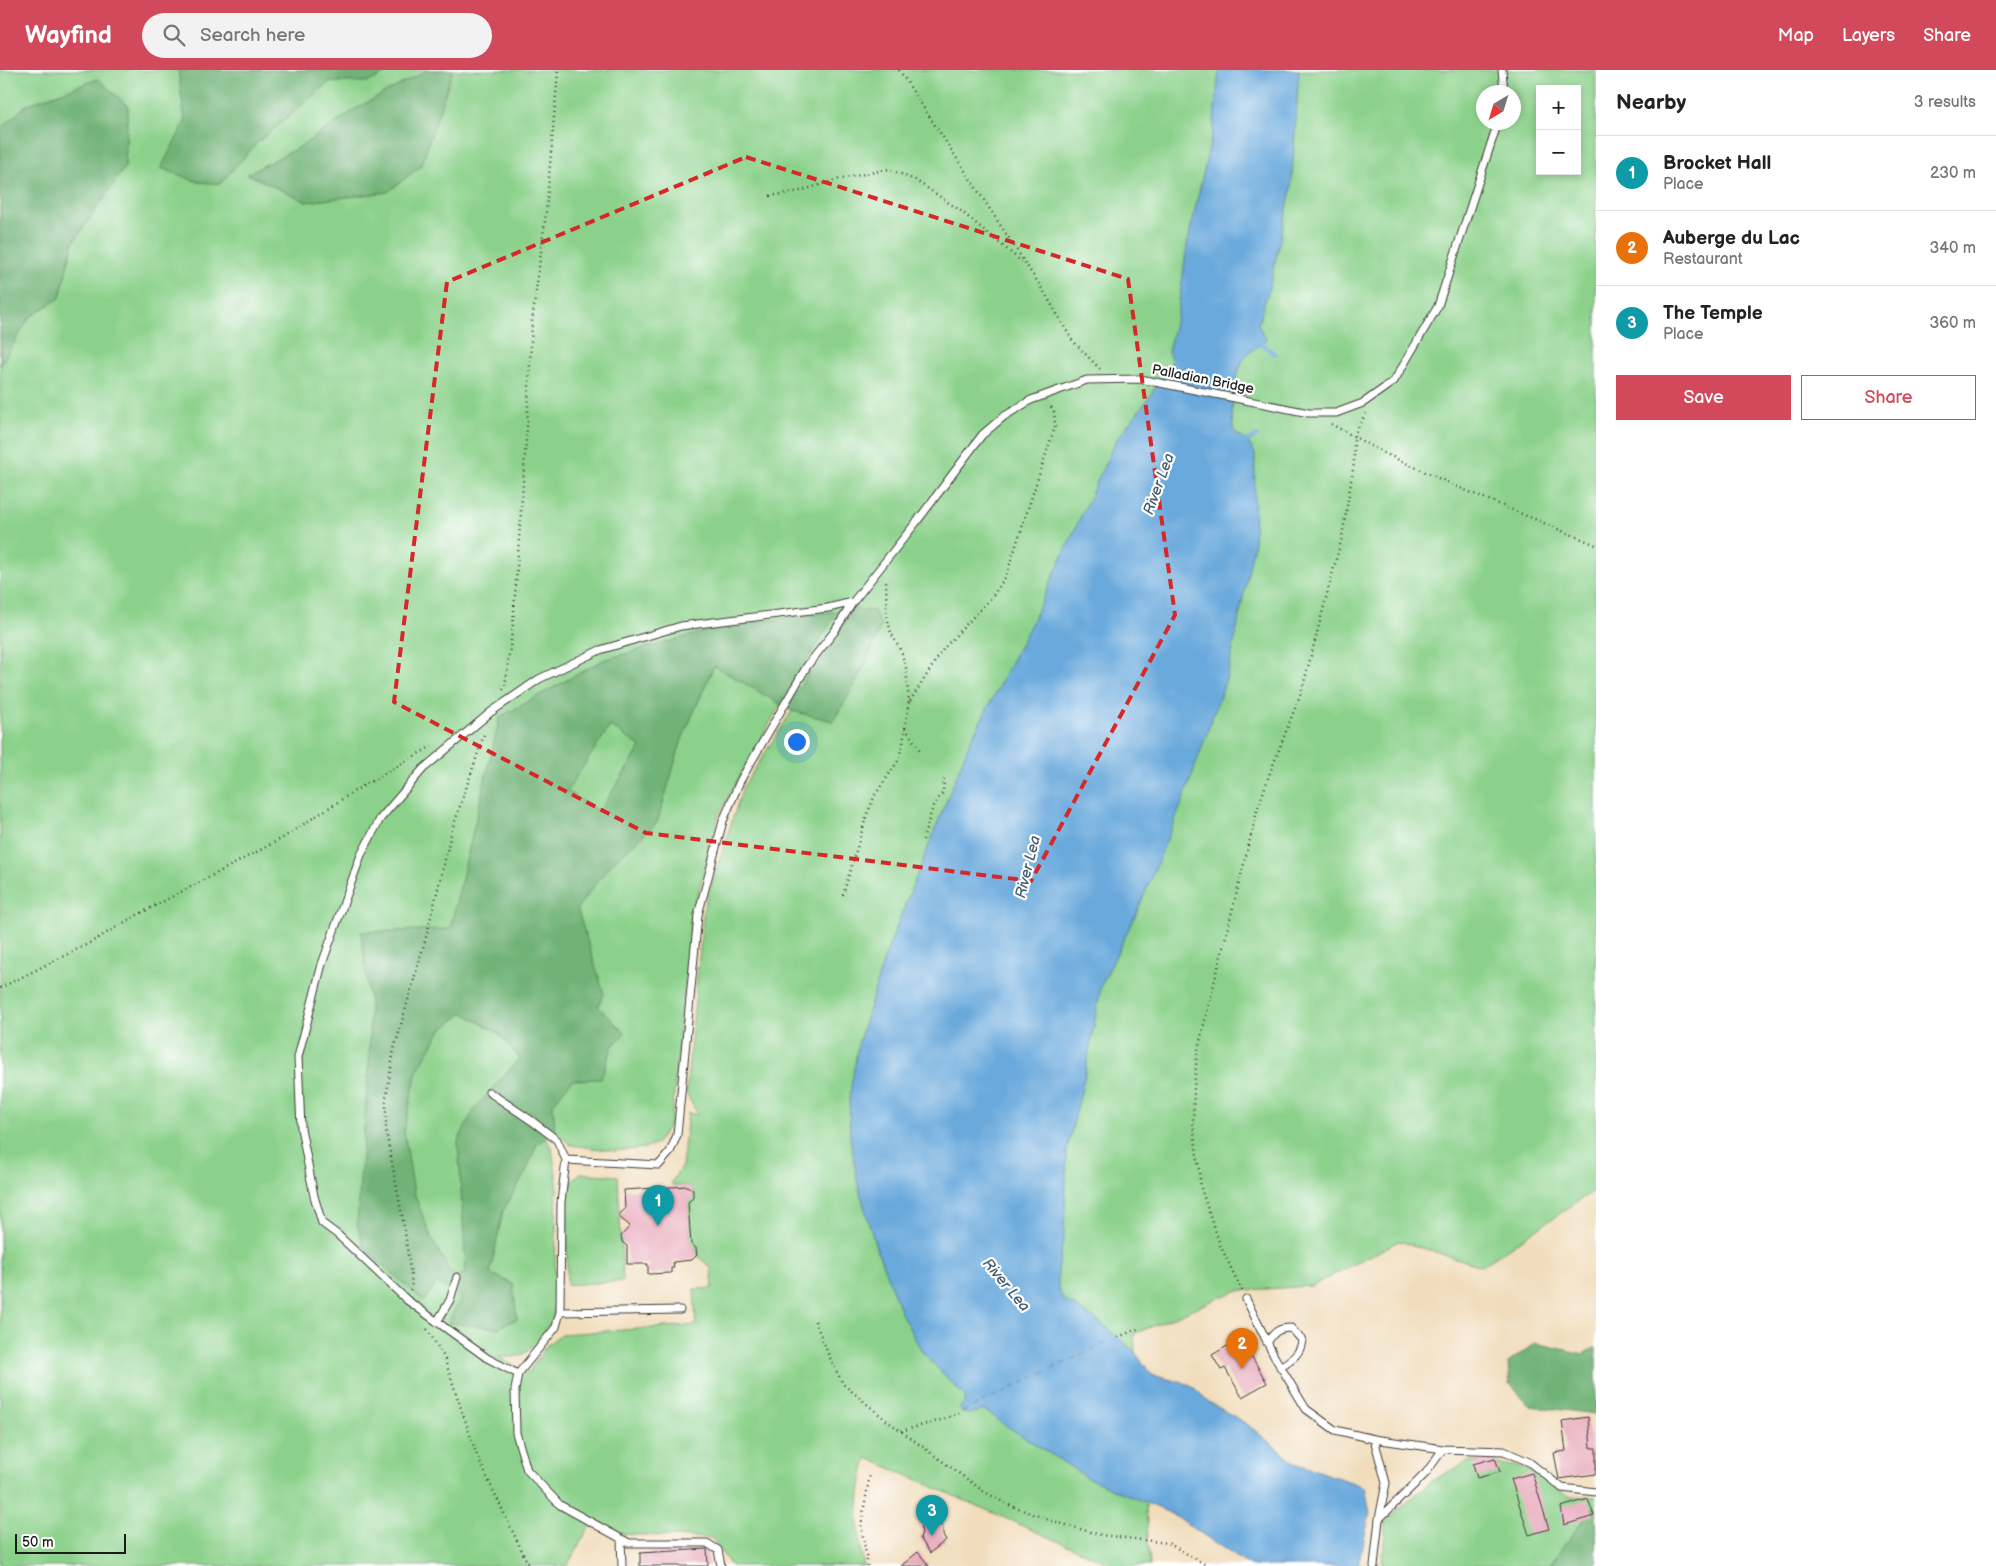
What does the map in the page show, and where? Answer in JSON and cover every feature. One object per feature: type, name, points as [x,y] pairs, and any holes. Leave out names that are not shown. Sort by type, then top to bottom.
[{"type":"lane","points":[[1502,70],[1503,85]]},
{"type":"lane","name":"Palladian Bridge","points":[[566,1160],[659,1165],[670,1152],[677,1135],[698,914],[723,821],[740,781],[807,666],[834,632],[853,602],[889,558],[982,435],[1003,417],[1031,400],[1087,380],[1140,379],[1310,413],[1336,413],[1363,403],[1394,382],[1438,306],[1495,130]]},
{"type":"lane","points":[[518,1374],[487,1358],[407,1300],[338,1235],[322,1223],[314,1196],[301,1128],[298,1057],[322,964],[361,855],[380,819],[423,769],[492,712],[539,679],[600,650],[680,626],[799,612],[853,602]]},
{"type":"lane","points":[[489,1092],[557,1140],[566,1160],[561,1202],[560,1312],[556,1327],[518,1374],[516,1433],[527,1470],[560,1505],[629,1543],[707,1543],[718,1550],[721,1566]]},
{"type":"lane","points":[[437,1322],[450,1300],[457,1277]]},
{"type":"lane","points":[[1246,1299],[1280,1367],[1306,1410],[1336,1430],[1374,1439],[1443,1449],[1504,1452],[1529,1462],[1562,1488],[1596,1492]]},
{"type":"lane","points":[[560,1312],[680,1310]]},
{"type":"lane","points":[[1267,1342],[1275,1331],[1282,1328],[1291,1328],[1302,1340],[1302,1348],[1297,1356],[1280,1367]]},
{"type":"lane","points":[[1374,1439],[1386,1482],[1379,1519],[1374,1566]]},
{"type":"lane","points":[[1379,1519],[1426,1473],[1443,1449]]},
{"type":"lane","points":[[621,1539],[622,1566]]},
{"type":"path","points":[[501,694],[506,686],[513,624],[527,427],[532,322],[546,213],[558,70]]},
{"type":"path","points":[[899,70],[1046,295],[1072,340],[1094,365],[1111,379]]},
{"type":"path","points":[[770,196],[800,191],[889,168],[915,180],[961,211],[1025,265]]},
{"type":"path","points":[[909,702],[944,648],[992,597],[1006,576],[1055,426],[1054,412],[1046,394]]},
{"type":"path","points":[[1246,1299],[1220,1245],[1200,1188],[1194,1123],[1198,1054],[1257,811],[1302,690],[1342,537],[1354,463],[1354,435],[1376,394]]},
{"type":"path","points":[[1327,422],[1384,453],[1458,487],[1596,545]]},
{"type":"path","points":[[844,894],[867,814],[875,795],[898,761],[903,744],[909,702],[906,668],[901,651],[891,633],[887,616],[885,584],[889,558]]},
{"type":"path","points":[[407,1300],[412,1283],[404,1226],[386,1131],[386,1098],[394,1049],[427,934],[452,830],[492,712]]},
{"type":"path","points":[[905,728],[921,752]]},
{"type":"path","points":[[0,988],[88,944],[130,919],[281,839],[356,790],[432,746]]},
{"type":"path","points":[[923,840],[933,806],[943,792],[944,779]]},
{"type":"path","points":[[815,1321],[843,1384],[901,1431],[983,1491],[1009,1505],[1049,1520],[1101,1535],[1168,1544],[1208,1566]]},
{"type":"path","points":[[424,1325],[444,1357],[476,1456],[529,1566]]},
{"type":"path","points":[[1118,1337],[1140,1328]]},
{"type":"path","points":[[901,1431],[962,1412]]},
{"type":"path","points":[[868,1566],[861,1524],[870,1474]]},
{"type":"highlighted area","points":[[746,157],[1128,279],[1175,615],[1031,881],[646,833],[394,702],[447,282]]},
{"type":"green space","points":[[0,70],[1596,70],[1596,1189],[1482,1266],[1399,1241],[1312,1286],[1235,1291],[1134,1334],[1150,1566],[1115,1566],[867,1458],[861,1486],[859,1512],[861,1552],[864,1566],[731,1566],[712,1538],[623,1534],[594,1519],[567,1566],[0,1566]],"holes":[[[780,705],[792,711],[743,787],[704,907],[686,1093],[698,1115],[688,1113],[682,1166],[672,1181],[672,1185],[687,1186],[693,1190],[693,1198],[688,1202],[691,1244],[696,1248],[698,1256],[711,1268],[713,1288],[694,1289],[696,1325],[561,1334],[547,1345],[528,1373],[498,1357],[522,1355],[525,1353],[538,1341],[554,1316],[557,1181],[552,1149],[546,1138],[555,1132],[571,1145],[615,1151],[645,1148],[657,1143],[671,1123],[692,917],[719,814]]]},
{"type":"green space","points":[[178,70],[391,70],[369,82],[329,82],[256,144],[220,184],[198,182],[161,168],[185,122]]},
{"type":"green space","points":[[427,70],[453,70],[421,166],[388,192],[307,202],[247,174],[303,145],[357,108]]},
{"type":"green space","points":[[98,79],[128,106],[125,167],[73,243],[60,298],[30,317],[0,366],[0,130],[26,105]]},
{"type":"green space","points":[[854,609],[874,611],[881,625],[860,674],[833,721],[792,711],[787,708],[812,667]]},
{"type":"green space","points":[[838,611],[780,704],[714,666],[682,739],[657,823],[611,864],[577,908],[604,994],[598,1006],[625,1033],[612,1047],[601,1079],[572,1080],[553,1104],[555,1131],[537,1144],[526,1172],[503,1211],[490,1273],[513,1284],[517,1319],[498,1328],[448,1323],[461,1297],[437,1282],[424,1301],[365,1250],[357,1224],[369,1063],[370,1005],[361,932],[450,929],[500,717],[603,660],[725,626]],"holes":[[[610,726],[641,747],[599,812],[567,791]],[[463,1013],[497,1032],[520,1058],[475,1108],[458,1141],[466,1272],[457,1277],[450,1272],[431,1237],[414,1193],[404,1131],[417,1071],[441,1030]]]},
{"type":"green space","points":[[581,1173],[618,1176],[623,1281],[567,1285],[567,1194],[572,1181]]},
{"type":"green space","points":[[1535,1343],[1584,1354],[1596,1347],[1596,1414],[1530,1406],[1510,1384],[1508,1363]]},
{"type":"green space","points":[[1470,1461],[1523,1467],[1569,1496],[1596,1497],[1596,1566],[1382,1566],[1386,1521],[1431,1481]]},
{"type":"green space","points":[[1592,1508],[1596,1508],[1596,1566],[1549,1566]]},
{"type":"water","name":"River Lea","points":[[1219,70],[1299,70],[1291,190],[1271,281],[1258,325],[1266,339],[1245,357],[1241,365],[1235,382],[1232,411],[1233,429],[1236,434],[1247,441],[1255,453],[1254,543],[1228,673],[1184,798],[1137,912],[1101,986],[1084,1079],[1067,1150],[1064,1235],[1058,1270],[1058,1288],[1063,1299],[1101,1323],[1134,1351],[1152,1375],[1191,1385],[1209,1402],[1247,1424],[1295,1463],[1365,1487],[1370,1513],[1358,1566],[1250,1566],[1172,1514],[1088,1478],[985,1410],[969,1414],[962,1412],[960,1408],[965,1401],[965,1396],[923,1353],[902,1315],[876,1247],[858,1185],[850,1137],[849,1099],[858,1045],[885,956],[969,744],[1035,616],[1116,440],[1146,402],[1172,361],[1168,352],[1178,311],[1187,245],[1213,131]]},
{"type":"building","points":[[687,1186],[693,1190],[693,1198],[688,1202],[691,1244],[696,1248],[697,1255],[692,1260],[673,1262],[674,1268],[671,1268],[671,1273],[648,1274],[648,1264],[627,1264],[627,1246],[622,1242],[621,1236],[630,1226],[618,1216],[625,1209],[624,1190]]},
{"type":"building","points":[[1241,1338],[1267,1383],[1242,1397],[1225,1368],[1221,1370],[1212,1355]]},
{"type":"building","points":[[1588,1417],[1591,1448],[1596,1448],[1596,1474],[1559,1479],[1554,1453],[1566,1451],[1562,1421]]},
{"type":"building","points":[[1495,1458],[1500,1472],[1477,1478],[1473,1464]]},
{"type":"building","points":[[1532,1473],[1549,1529],[1529,1535],[1511,1479]]},
{"type":"building","points":[[1588,1499],[1594,1516],[1564,1525],[1561,1507]]},
{"type":"building","points":[[930,1520],[939,1523],[943,1528],[943,1535],[946,1540],[930,1553],[920,1538],[922,1532],[920,1527]]},
{"type":"building","points":[[707,1549],[708,1566],[640,1566],[640,1553]]},
{"type":"building","points":[[918,1552],[929,1566],[901,1566]]},
{"type":"waterway","points":[[1258,341],[1275,354]]},
{"type":"waterway","points":[[1243,443],[1257,436]]},
{"type":"ferry route","points":[[962,1412],[1118,1337]]},
{"type":"place","name":"Brocket Hall","points":[[658,1226]]},
{"type":"place","name":"Auberge du Lac","points":[[1242,1369]]},
{"type":"place","name":"The Temple","points":[[932,1536]]}]
